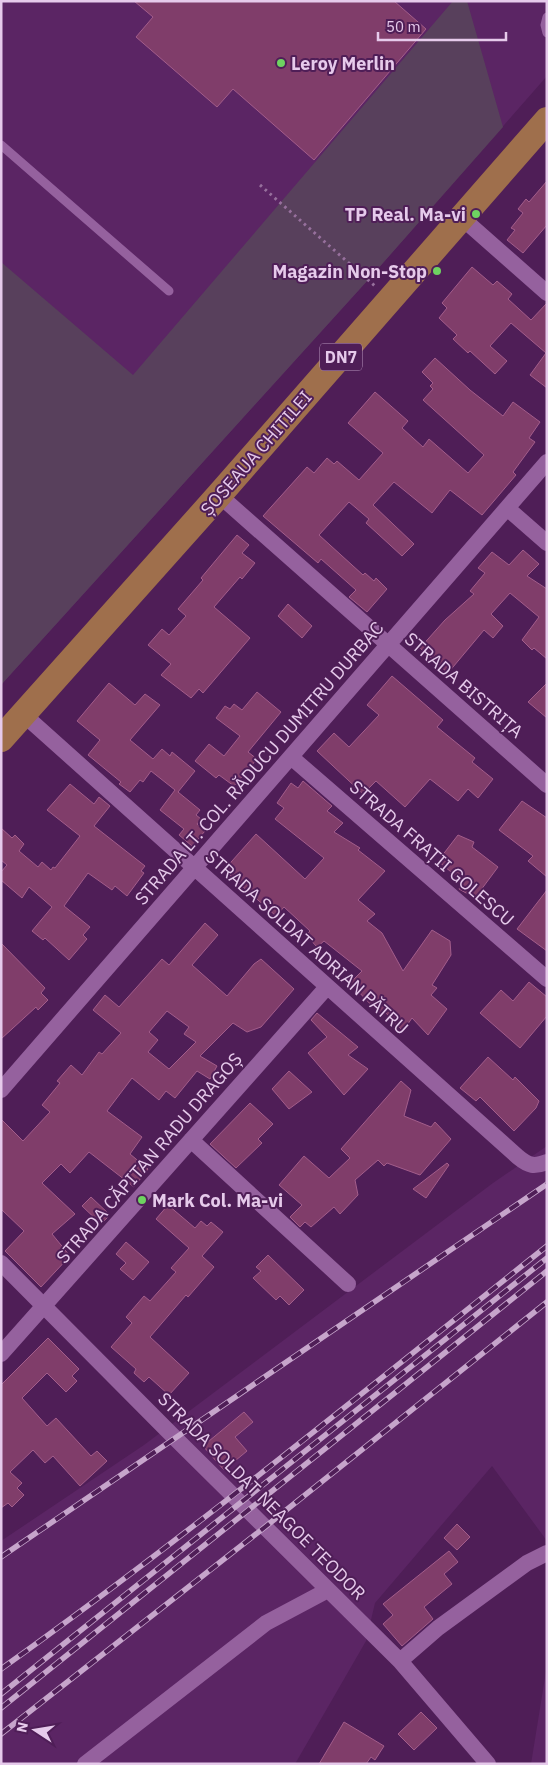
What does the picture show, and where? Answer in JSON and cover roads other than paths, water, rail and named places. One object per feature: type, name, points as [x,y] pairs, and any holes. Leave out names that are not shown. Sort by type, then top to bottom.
[{"type":"main road","name":"ȘOSEAUA CHITILEI","points":[[1,739],[219,495],[547,120]]},
{"type":"street","points":[[462,218],[547,292]]},
{"type":"street","name":"STRADA LT. COL. RĂDUCU DUMITRU DURBAC","points":[[1,1090],[547,462]]},
{"type":"street","name":"STRADA BISTRIȚA","points":[[219,495],[547,785]]},
{"type":"street","points":[[507,508],[547,542]]},
{"type":"street","name":"STRADA SOLDAT ADRIAN PĂTRU","points":[[22,714],[526,1164],[536,1167],[547,1162]]},
{"type":"street","name":"STRADA FRAȚII GOLESCU","points":[[291,757],[547,979]]},
{"type":"street","name":"STRADA CĂPITAN RADU DRAGOȘ","points":[[1,1354],[327,986]]},
{"type":"street","points":[[191,1140],[348,1284]]},
{"type":"street","name":"STRADA SOLDAT NEAGOE TEODOR","points":[[1,1263],[400,1661],[488,1764]]},
{"type":"street","points":[[400,1661],[438,1628],[527,1563],[547,1553]]},
{"type":"street","points":[[85,1764],[266,1623],[328,1590]]},
{"type":"lane","points":[[547,17],[545,25],[547,33]]},
{"type":"lane","points":[[1,145],[169,291]]},
{"type":"railway","points":[[1,1557],[547,1184]]},
{"type":"railway","points":[[1,1669],[209,1514],[547,1246]]},
{"type":"railway","points":[[1,1694],[547,1258]]},
{"type":"railway","points":[[1,1708],[547,1271]]},
{"type":"railway","points":[[1,1734],[547,1302]]},
{"type":"place","name":"Leroy Merlin","points":[[281,63]]},
{"type":"place","name":"TP Real. Ma-vi","points":[[476,214]]},
{"type":"place","name":"Magazin Non-Stop","points":[[437,271]]},
{"type":"place","name":"Mark Col. Ma-vi","points":[[142,1200]]}]
